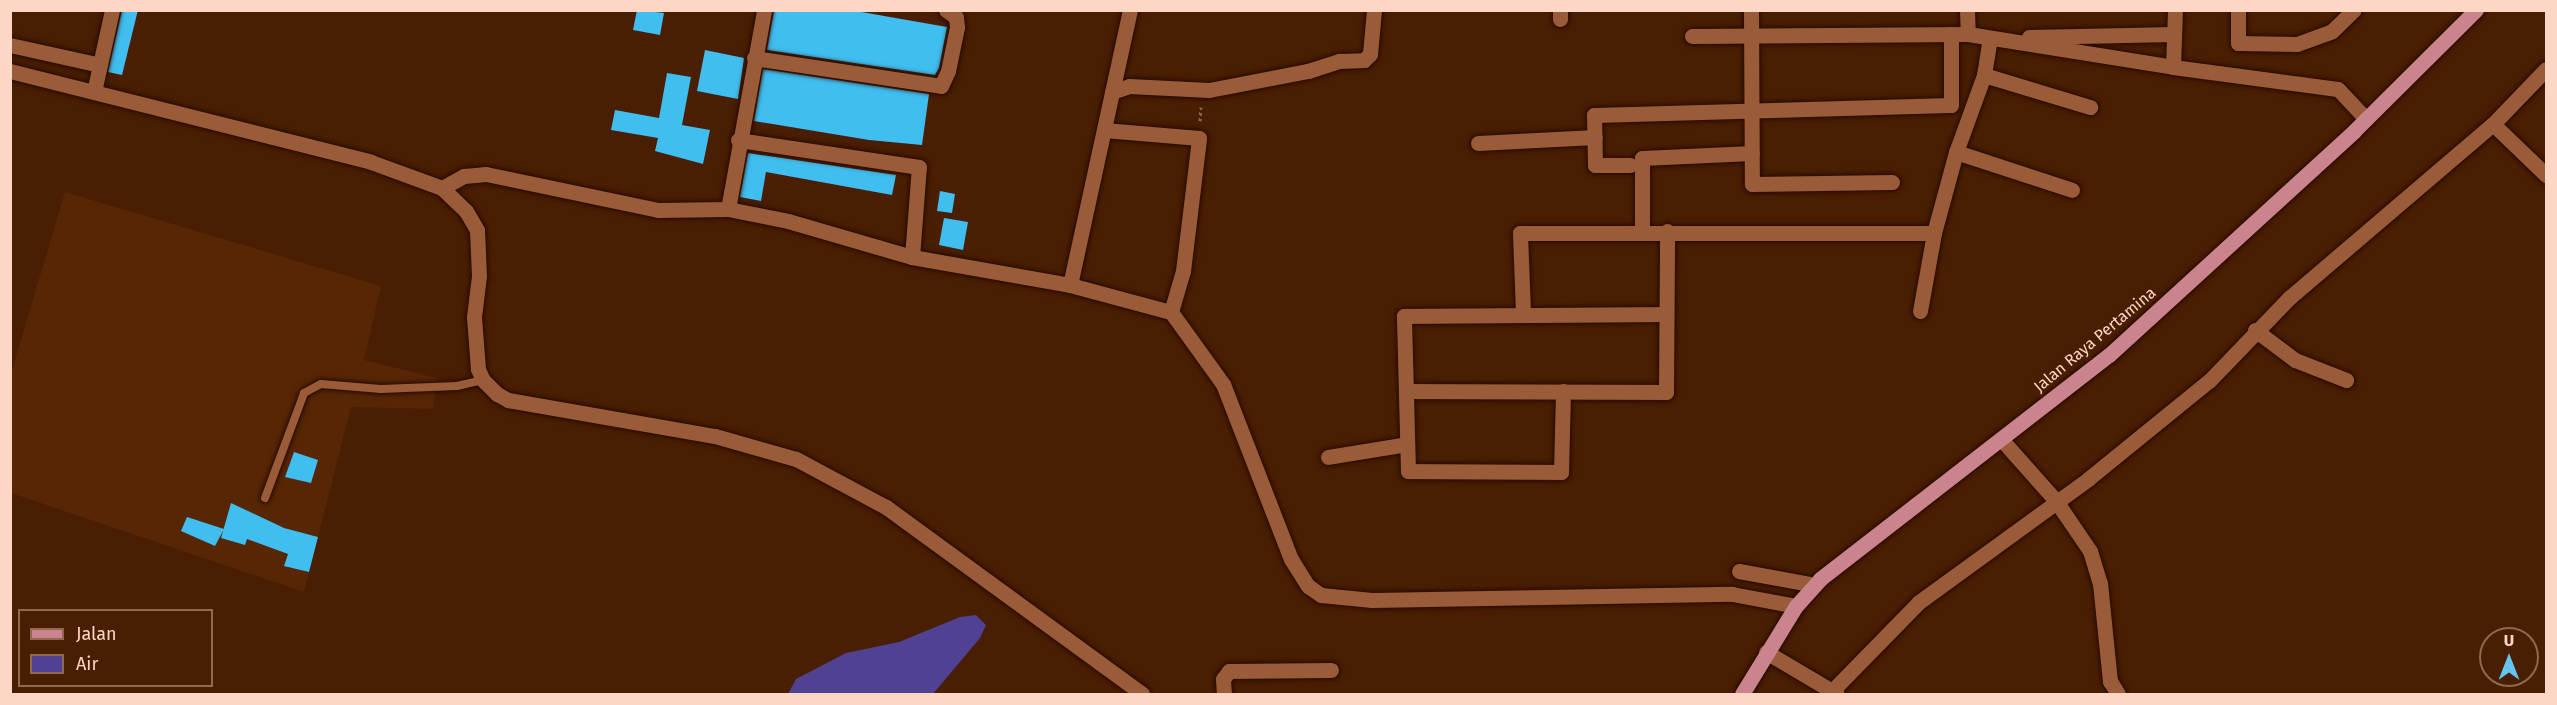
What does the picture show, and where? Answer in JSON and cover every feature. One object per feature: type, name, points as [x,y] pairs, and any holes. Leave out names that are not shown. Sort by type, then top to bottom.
[{"type":"main road","name":"Jalan Raya Pertamina","points":[[1742,694],[1796,606],[1815,585],[1851,553],[2109,355],[2366,119],[2473,12]]},
{"type":"street","points":[[93,92],[112,10]]},
{"type":"street","points":[[728,209],[738,140],[764,10]]},
{"type":"street","points":[[754,58],[941,86],[948,71],[957,27],[956,17],[946,10]]},
{"type":"street","points":[[1070,285],[1130,10]]},
{"type":"street","points":[[1112,92],[1130,86],[1209,90],[1308,71],[1339,61],[1364,60],[1370,54],[1374,10]]},
{"type":"street","points":[[1751,10],[1752,184],[1892,182]]},
{"type":"street","points":[[1967,10],[1968,34]]},
{"type":"street","points":[[2173,67],[2175,10]]},
{"type":"street","points":[[2238,10],[2238,42],[2297,44],[2332,31],[2354,10]]},
{"type":"street","points":[[1630,165],[1595,165],[1594,115],[1751,107],[1951,105],[1951,34]]},
{"type":"street","points":[[1692,36],[1968,34],[2173,67],[2338,89],[2366,119]]},
{"type":"street","points":[[1990,38],[2174,34]]},
{"type":"street","points":[[1920,311],[1934,234],[1956,152],[1984,75],[1990,38]]},
{"type":"street","points":[[10,45],[100,65]]},
{"type":"street","points":[[1766,652],[1832,693],[1918,602],[2168,416],[2210,380],[2255,330],[2344,248],[2493,124],[2547,69]]},
{"type":"street","points":[[10,71],[371,162],[442,188],[466,211],[477,230],[479,276],[474,317],[478,369],[483,380],[508,400],[715,436],[796,459],[886,507],[1142,694]]},
{"type":"street","points":[[1984,75],[2090,107]]},
{"type":"street","points":[[2493,124],[2547,175]]},
{"type":"street","points":[[1104,130],[1199,138],[1183,271],[1171,312]]},
{"type":"street","points":[[1479,143],[1595,137]]},
{"type":"street","points":[[738,140],[920,167],[912,257]]},
{"type":"street","points":[[1956,152],[2072,190]]},
{"type":"street","points":[[1642,232],[1642,158],[1752,153]]},
{"type":"street","points":[[442,188],[464,176],[486,174],[658,210],[728,209],[788,221],[912,257],[1070,285],[1171,312],[1223,384],[1291,559],[1308,586],[1321,595],[1372,600],[1732,594],[1796,606]]},
{"type":"street","points":[[1523,312],[1520,233],[1667,231],[1934,234]]},
{"type":"street","points":[[1406,391],[1666,392],[1667,231]]},
{"type":"street","points":[[1563,391],[1561,472],[1408,471],[1404,316],[1523,312],[1666,314]]},
{"type":"street","points":[[2255,330],[2295,360],[2346,380]]},
{"type":"street","points":[[2001,439],[2056,501],[2090,551],[2100,583],[2110,681],[2118,694]]},
{"type":"street","points":[[1328,457],[1407,444]]},
{"type":"street","points":[[1739,571],[1815,585]]},
{"type":"street","points":[[1224,694],[1223,680],[1229,671],[1331,670]]},
{"type":"lane","points":[[265,498],[304,393],[321,384],[381,388],[457,386],[483,380]]},
{"type":"path","points":[[1199,138],[1202,94],[1209,90]]},
{"type":"shaded area","points":[[65,192],[381,286],[364,360],[437,378],[433,409],[351,407],[304,592],[11,493],[11,373]]},
{"type":"water","points":[[976,615],[986,625],[980,638],[933,694],[788,694],[796,679],[846,653],[899,642],[960,617]]},
{"type":"building","points":[[122,10],[138,10],[122,75],[108,72]]},
{"type":"building","points":[[637,10],[664,13],[660,35],[633,30]]},
{"type":"building","points":[[774,10],[850,10],[947,27],[939,68],[935,75],[767,50]]},
{"type":"building","points":[[705,50],[744,58],[738,99],[697,91]]},
{"type":"building","points":[[763,69],[929,94],[922,145],[869,140],[754,121]]},
{"type":"building","points":[[667,73],[691,77],[682,125],[710,130],[703,164],[655,151],[658,138],[611,130],[615,110],[659,118]]},
{"type":"building","points":[[748,153],[896,175],[892,195],[766,172],[761,201],[740,197]]},
{"type":"building","points":[[940,191],[955,194],[952,213],[937,211]]},
{"type":"building","points":[[944,218],[968,222],[963,250],[939,245]]},
{"type":"building","points":[[294,452],[318,460],[311,483],[285,477]]},
{"type":"building","points":[[231,503],[284,528],[318,537],[309,572],[284,566],[288,554],[247,539],[245,545],[221,538]]},
{"type":"building","points":[[187,517],[224,529],[215,546],[181,531]]}]
